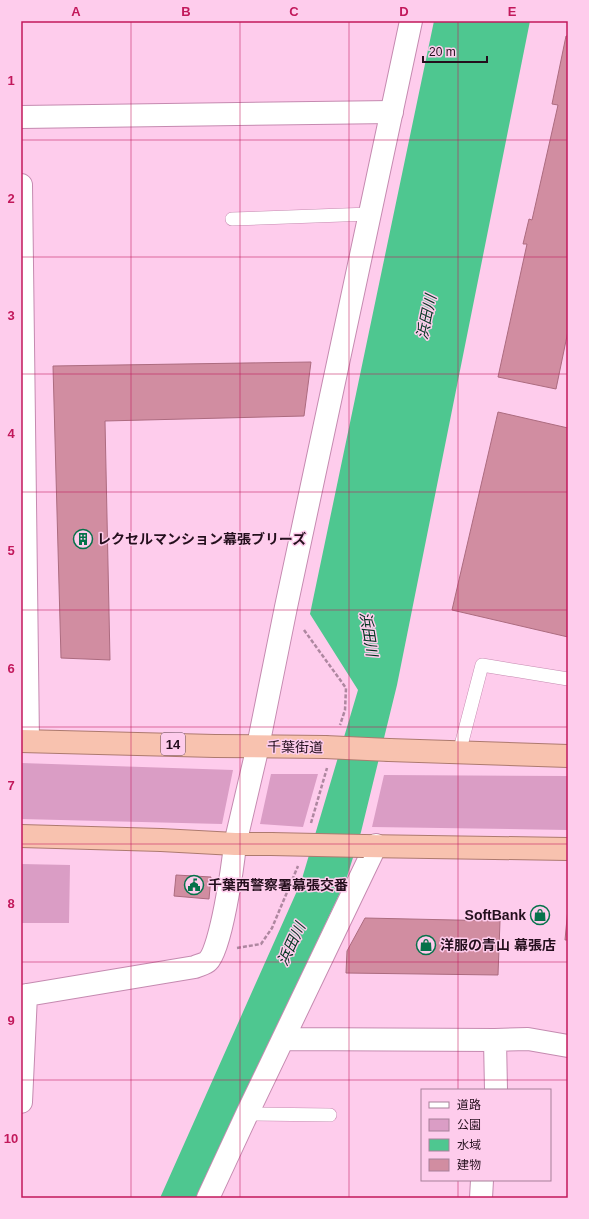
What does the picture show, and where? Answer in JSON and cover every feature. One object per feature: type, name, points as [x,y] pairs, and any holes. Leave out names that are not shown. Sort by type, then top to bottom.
[{"type":"highway","name":"千葉街道","points":[[25,741],[331,747],[459,754],[568,756]]},
{"type":"highway","points":[[21,836],[161,840],[235,844],[568,850]]},
{"type":"street","points":[[21,1102],[23,996],[194,967],[208,962],[215,951],[233,865],[235,844],[258,746],[411,21]]},
{"type":"street","points":[[21,117],[392,112]]},
{"type":"street","points":[[21,185],[25,741]]},
{"type":"street","points":[[208,1198],[283,1040],[370,846]]},
{"type":"street","points":[[283,1040],[528,1039],[568,1046]]},
{"type":"street","points":[[495,1040],[496,1089]]},
{"type":"street","points":[[481,1198],[482,1181]]},
{"type":"lane","points":[[232,219],[370,214]]},
{"type":"lane","points":[[459,754],[482,665],[568,679]]},
{"type":"lane","points":[[247,1114],[330,1115]]},
{"type":"path","points":[[301,625],[346,688],[345,710],[331,747],[311,823]]},
{"type":"path","points":[[215,951],[261,944],[272,928],[300,861]]},
{"type":"green space","points":[[21,763],[233,770],[222,824],[21,819]]},
{"type":"green space","points":[[271,774],[318,774],[303,827],[260,824]]},
{"type":"green space","points":[[384,775],[568,776],[568,830],[372,827]]},
{"type":"green space","points":[[21,864],[70,865],[69,923],[21,923]]},
{"type":"water","name":"浜田川","points":[[434,21],[530,21],[397,685],[361,832],[346,880],[196,1198],[160,1198],[301,882],[358,690],[310,614]]},
{"type":"building","points":[[566,36],[568,36],[568,331],[556,389],[498,377],[527,244],[523,244],[529,219],[532,220],[558,105],[552,104]]},
{"type":"building","name":"レクセルマンション幕張ブリーズ","points":[[311,362],[304,416],[105,421],[110,660],[61,658],[53,366]]},
{"type":"building","points":[[498,412],[568,428],[568,637],[452,610]]},
{"type":"building","points":[[176,875],[211,877],[209,899],[174,896]]},
{"type":"building","points":[[568,908],[568,940],[565,940]]},
{"type":"building","points":[[365,918],[500,921],[498,975],[346,973],[347,951]]},
{"type":"place","name":"レクセルマンション幕張ブリーズ","points":[[83,539]]},
{"type":"place","name":"千葉西警察署幕張交番","points":[[194,885]]},
{"type":"place","name":"SoftBank","points":[[540,915]]},
{"type":"place","name":"洋服の青山 幕張店","points":[[426,945]]}]
